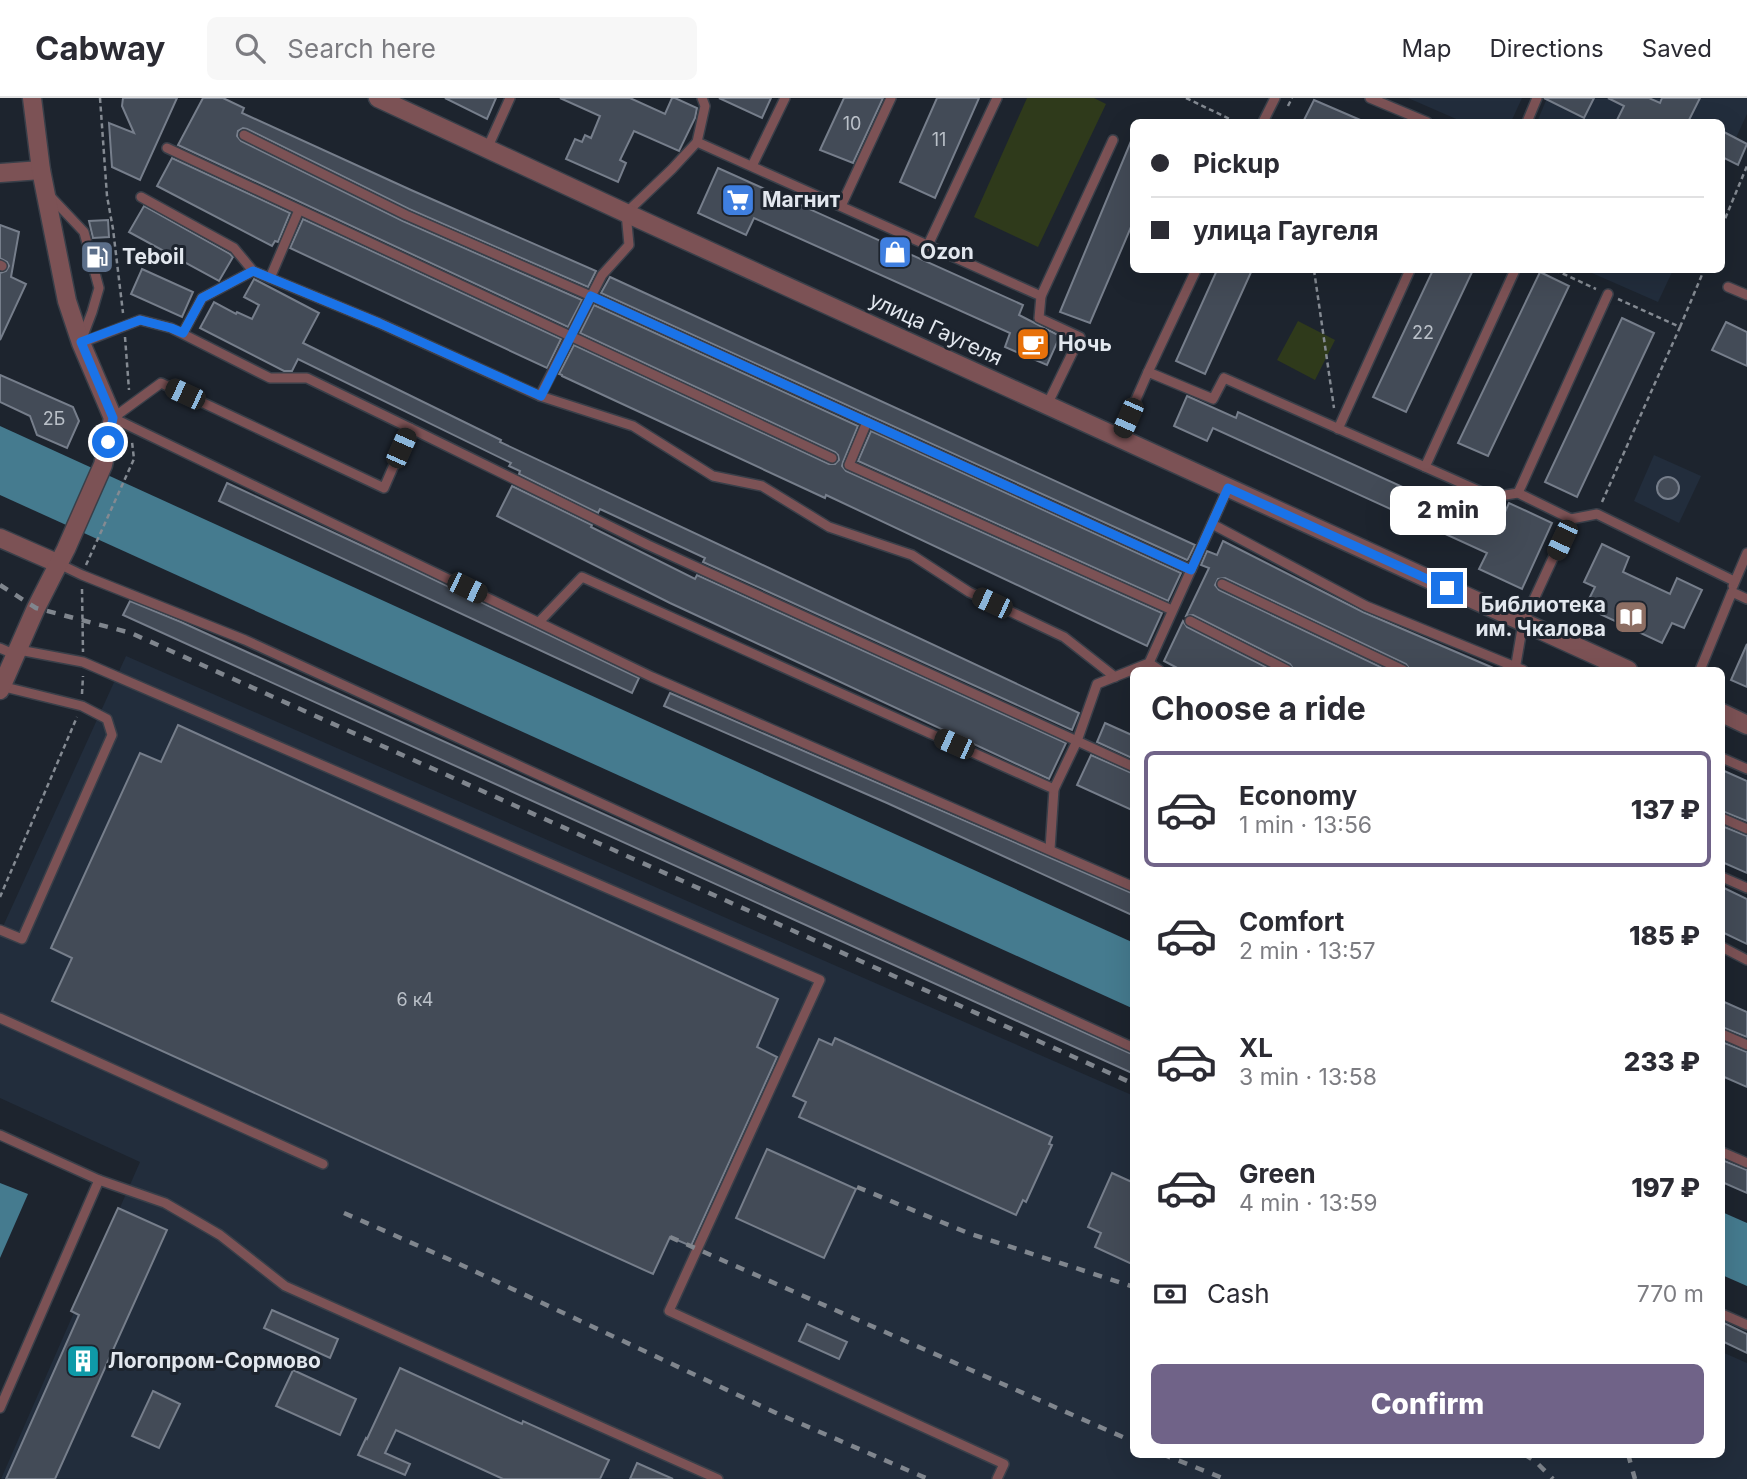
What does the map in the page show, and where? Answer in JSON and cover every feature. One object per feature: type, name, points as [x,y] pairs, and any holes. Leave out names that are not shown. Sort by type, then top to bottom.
[{"type":"street","points":[[1,688],[12,651],[62,556],[103,465],[113,418],[66,301],[41,170],[32,98]]},
{"type":"street","name":"улица Гаугеля","points":[[378,98],[1621,667]]},
{"type":"street","points":[[0,173],[41,170]]},
{"type":"street","points":[[0,538],[62,556]]},
{"type":"street","points":[[1725,714],[1747,724]]},
{"type":"lane","points":[[487,149],[510,98]]},
{"type":"lane","points":[[541,396],[602,275],[629,245],[626,213],[696,142],[705,106],[702,98]]},
{"type":"lane","points":[[752,166],[785,98]]},
{"type":"lane","points":[[841,206],[891,98]]},
{"type":"lane","points":[[928,245],[997,98]]},
{"type":"lane","points":[[1265,119],[1275,98]]},
{"type":"lane","points":[[1370,98],[1420,119]]},
{"type":"lane","points":[[1528,119],[1537,98]]},
{"type":"lane","points":[[244,135],[407,215],[591,296],[1191,570]]},
{"type":"lane","points":[[1048,405],[1080,337],[1039,318],[1041,296],[1113,140]]},
{"type":"lane","points":[[696,142],[1041,296]]},
{"type":"lane","points":[[167,149],[832,458]]},
{"type":"lane","points":[[45,190],[84,232],[99,288],[81,342]]},
{"type":"lane","points":[[141,197],[234,248],[253,271],[379,323],[541,396],[633,426],[713,476],[762,486],[829,527],[912,555],[968,592],[1064,637],[1115,677]]},
{"type":"lane","points":[[270,278],[299,210]]},
{"type":"lane","points":[[183,333],[202,298],[253,271]]},
{"type":"lane","points":[[1119,438],[1195,273]]},
{"type":"lane","points":[[1338,429],[1408,273]]},
{"type":"lane","points":[[1425,467],[1514,273]]},
{"type":"lane","points":[[1727,287],[1747,295]]},
{"type":"lane","points":[[1518,493],[1608,294]]},
{"type":"lane","points":[[81,342],[140,320],[183,333],[270,378],[307,378],[648,545],[1130,765]]},
{"type":"lane","points":[[1148,372],[1213,399],[1224,378],[1493,497],[1518,493],[1571,519],[1597,514],[1734,581]]},
{"type":"lane","points":[[410,428],[384,488],[161,383],[113,418],[652,677],[1130,885]]},
{"type":"lane","points":[[867,422],[849,465],[1172,610]]},
{"type":"lane","points":[[1139,667],[1149,663],[1228,488]]},
{"type":"lane","points":[[1518,667],[1522,623],[1571,519]]},
{"type":"lane","points":[[1212,524],[1366,606],[1513,667]]},
{"type":"lane","points":[[1701,667],[1747,552]]},
{"type":"lane","points":[[62,556],[82,575],[245,640],[1130,1046]]},
{"type":"lane","points":[[538,622],[582,577],[1054,789]]},
{"type":"lane","points":[[1222,584],[1397,667]]},
{"type":"lane","points":[[1732,592],[1747,599]]},
{"type":"lane","points":[[1190,621],[1281,667]]},
{"type":"lane","points":[[12,651],[83,662],[820,980],[669,1311],[1004,1464],[997,1479]]},
{"type":"lane","points":[[1149,663],[1155,667]]},
{"type":"lane","points":[[1050,849],[1054,789],[1077,741],[1097,684],[1130,671]]},
{"type":"lane","points":[[0,930],[22,939],[112,735],[107,719],[82,706],[1,688]]},
{"type":"lane","points":[[1725,759],[1747,769]]},
{"type":"lane","points":[[1725,819],[1747,829]]},
{"type":"lane","points":[[1725,878],[1747,888]]},
{"type":"lane","points":[[1725,949],[1747,960]]},
{"type":"lane","points":[[0,1018],[323,1164]]},
{"type":"lane","points":[[1725,1035],[1747,1045]]},
{"type":"lane","points":[[0,1135],[99,1180],[165,1203],[220,1235],[285,1286],[718,1479]]},
{"type":"lane","points":[[1725,1153],[1747,1163]]},
{"type":"lane","points":[[0,1408],[99,1180]]},
{"type":"lane","points":[[1725,1315],[1747,1325]]},
{"type":"path","points":[[100,98],[107,196],[124,326],[130,406]]},
{"type":"path","points":[[1186,98],[1230,119]]},
{"type":"path","points":[[1288,106],[1292,98]]},
{"type":"path","points":[[1725,219],[1747,166]]},
{"type":"path","points":[[1314,273],[1338,429]]},
{"type":"path","points":[[1562,273],[1680,327]]},
{"type":"path","points":[[1597,514],[1703,273]]},
{"type":"path","points":[[0,897],[82,706],[82,575],[134,459],[131,427]]},
{"type":"shaded area","points":[[1408,98],[1522,98],[1512,119],[1456,119]]},
{"type":"shaded area","points":[[1547,98],[1747,98],[1747,114],[1725,162],[1725,119],[1538,119]]},
{"type":"shaded area","points":[[1592,273],[1672,273],[1658,302]]},
{"type":"shaded area","points":[[1654,455],[1701,476],[1679,523],[1634,501]]},
{"type":"shaded area","points":[[126,656],[1130,1094],[1130,1458],[1725,1458],[1725,1353],[1747,1363],[1747,1479],[1,1479],[140,1162],[0,1098],[0,933]]},
{"type":"green space","points":[[1027,98],[1094,98],[1106,104],[1038,247],[974,217]]},
{"type":"green space","points":[[1298,321],[1335,340],[1315,380],[1277,360]]},
{"type":"water","points":[[0,426],[1130,941],[1130,1007],[0,495]]},
{"type":"water","points":[[0,1183],[28,1194],[0,1258]]},
{"type":"water","points":[[1725,1213],[1747,1223],[1747,1286],[1725,1276]]},
{"type":"building","points":[[123,98],[177,98],[140,180],[112,167],[109,123],[134,133],[122,106]]},
{"type":"building","points":[[203,98],[223,98],[244,108],[242,113],[596,271],[588,287],[409,209],[247,129],[238,131],[237,136],[241,141],[403,221],[582,300],[568,327],[178,145]]},
{"type":"building","points":[[445,98],[496,98],[487,119]]},
{"type":"building","points":[[560,98],[630,98],[665,114],[672,98],[675,98],[697,108],[679,151],[634,131],[620,160],[626,163],[618,182],[566,159],[575,139],[582,142],[585,135],[591,138],[600,116]]},
{"type":"building","points":[[719,98],[771,98],[762,118]]},
{"type":"building","points":[[844,98],[883,98],[853,163],[820,150]]},
{"type":"building","points":[[937,98],[979,98],[935,198],[900,182]]},
{"type":"building","points":[[1544,98],[1594,98],[1584,118]]},
{"type":"building","points":[[1608,98],[1649,98],[1660,103],[1662,98],[1700,98],[1690,119],[1618,119],[1624,106]]},
{"type":"building","points":[[1314,100],[1358,119],[1304,119]]},
{"type":"building","points":[[1725,133],[1747,144],[1738,165],[1725,158]]},
{"type":"building","points":[[1130,144],[1130,229],[1090,323],[1060,312]]},
{"type":"building","points":[[172,158],[290,213],[278,242],[275,241],[272,246],[157,186]]},
{"type":"building","points":[[718,168],[1023,305],[1019,315],[1060,336],[1047,365],[1005,347],[1010,333],[754,218],[746,235],[698,213]]},
{"type":"building","points":[[144,206],[233,257],[219,281],[129,232]]},
{"type":"building","points":[[303,219],[561,339],[547,368],[290,248]]},
{"type":"building","points":[[108,220],[109,237],[93,238],[89,221]]},
{"type":"building","points":[[0,225],[19,232],[11,277],[26,284],[0,340],[0,273],[6,271],[9,266],[0,258]]},
{"type":"building","points":[[142,269],[193,292],[182,317],[131,294]]},
{"type":"building","points":[[1216,273],[1251,273],[1205,374],[1176,361]]},
{"type":"building","points":[[1432,273],[1472,273],[1406,412],[1373,397]]},
{"type":"building","points":[[1540,273],[1569,286],[1488,456],[1458,443]]},
{"type":"building","points":[[610,277],[1195,545],[1187,560],[601,293]]},
{"type":"building","points":[[254,279],[319,313],[303,343],[501,440],[500,442],[1079,713],[1072,730],[703,562],[705,558],[600,509],[598,513],[519,474],[520,471],[509,466],[511,463],[298,359],[292,371],[284,371],[200,328],[214,302],[252,319],[259,305],[244,297]]},
{"type":"building","points":[[594,305],[858,426],[843,462],[842,466],[846,471],[1162,613],[1147,646],[826,495],[825,498],[562,376],[559,374],[574,345],[829,464],[835,464],[839,460],[835,452],[580,333]]},
{"type":"building","points":[[1622,318],[1654,333],[1577,497],[1545,482]]},
{"type":"building","points":[[1726,322],[1747,332],[1747,366],[1712,350]]},
{"type":"building","points":[[0,375],[73,407],[79,421],[67,448],[37,435],[30,416],[0,402]]},
{"type":"building","points":[[1187,396],[1236,418],[1238,412],[1497,530],[1509,503],[1552,523],[1522,589],[1479,569],[1487,553],[1213,428],[1207,441],[1174,426]]},
{"type":"building","points":[[871,431],[1181,573],[1168,601],[858,461]]},
{"type":"building","points":[[1668,477],[1676,480],[1679,488],[1676,496],[1668,499],[1660,496],[1657,488],[1660,480]]},
{"type":"building","points":[[227,483],[639,678],[632,693],[219,501]]},
{"type":"building","points":[[512,486],[695,579],[697,575],[1066,743],[1049,779],[670,603],[497,516]]},
{"type":"building","points":[[1223,541],[1363,612],[1491,667],[1408,667],[1225,578],[1218,579],[1215,585],[1219,590],[1381,667],[1292,667],[1193,615],[1186,616],[1209,568],[1201,565],[1207,551],[1217,555]]},
{"type":"building","points":[[1602,544],[1629,557],[1623,572],[1670,594],[1677,578],[1702,590],[1684,628],[1672,623],[1662,643],[1585,607],[1595,587],[1584,582]]},
{"type":"building","points":[[130,601],[181,622],[1130,1053],[1130,1072],[123,615]]},
{"type":"building","points":[[1183,621],[1187,627],[1266,667],[1175,667],[1164,661]]},
{"type":"building","points":[[1747,644],[1747,687],[1731,680]]},
{"type":"building","points":[[670,693],[1130,892],[1130,914],[887,803],[664,706]]},
{"type":"building","points":[[1105,723],[1130,734],[1130,757],[1097,742]]},
{"type":"building","points":[[178,725],[778,999],[757,1047],[777,1057],[691,1246],[670,1237],[653,1274],[52,1001],[72,958],[51,948],[140,753],[161,762]]},
{"type":"building","points":[[1091,755],[1130,772],[1130,809],[1077,785]]},
{"type":"building","points":[[1725,771],[1747,781],[1747,821],[1725,812]]},
{"type":"building","points":[[1725,827],[1747,836],[1747,873],[1725,863]]},
{"type":"building","points":[[1725,888],[1747,899],[1747,944],[1725,933]]},
{"type":"building","points":[[1725,1002],[1747,1012],[1747,1037],[1725,1028]]},
{"type":"building","points":[[835,1038],[1052,1137],[1049,1144],[1052,1145],[1026,1202],[1023,1200],[1016,1215],[799,1117],[806,1102],[793,1096],[819,1039],[832,1045]]},
{"type":"building","points":[[1725,1043],[1747,1052],[1747,1087],[1725,1077]]},
{"type":"building","points":[[767,1149],[856,1189],[824,1258],[736,1218]]},
{"type":"building","points":[[1725,1161],[1747,1170],[1747,1193],[1725,1183]]},
{"type":"building","points":[[1112,1173],[1130,1181],[1130,1263],[1095,1247],[1101,1233],[1088,1227]]},
{"type":"building","name":"Логопром-Сормово","points":[[118,1208],[167,1230],[55,1479],[6,1479],[79,1315],[71,1311]]},
{"type":"building","points":[[272,1310],[338,1339],[330,1358],[264,1328]]},
{"type":"building","points":[[1725,1323],[1747,1334],[1747,1353],[1725,1342]]},
{"type":"building","points":[[807,1324],[847,1342],[839,1359],[799,1341]]},
{"type":"building","points":[[400,1368],[522,1424],[523,1421],[609,1460],[600,1479],[503,1479],[396,1430],[385,1453],[410,1464],[405,1475],[358,1455]]},
{"type":"building","points":[[293,1370],[356,1399],[340,1435],[276,1406]]},
{"type":"building","points":[[153,1391],[180,1404],[159,1448],[132,1436]]},
{"type":"building","points":[[637,1463],[673,1479],[630,1479]]},
{"type":"railway","points":[[0,585],[36,608],[131,633],[1130,1082]]},
{"type":"railway","points":[[857,1187],[968,1233],[1130,1286]]},
{"type":"railway","points":[[344,1213],[455,1262],[774,1412],[928,1479]]},
{"type":"railway","points":[[670,1237],[1130,1440]]},
{"type":"railway","points":[[1172,1458],[1225,1479]]},
{"type":"railway","points":[[1530,1458],[1553,1479]]},
{"type":"railway","points":[[1629,1458],[1635,1479]]},
{"type":"place","name":"Магнит","points":[[738,200]]},
{"type":"place","name":"Ozon","points":[[895,252]]},
{"type":"place","name":"Teboil","points":[[97,257]]},
{"type":"place","name":"Ночь","points":[[1033,344]]},
{"type":"place","name":"Библиотека им. Чкалова","points":[[1631,617]]},
{"type":"place","name":"Логопром-Сормово","points":[[83,1361]]},
{"type":"route","points":[[108,442],[113,418],[81,342],[140,320],[183,333],[202,298],[253,271],[379,323],[541,396],[591,296],[1191,570],[1228,488],[1447,588]]}]
